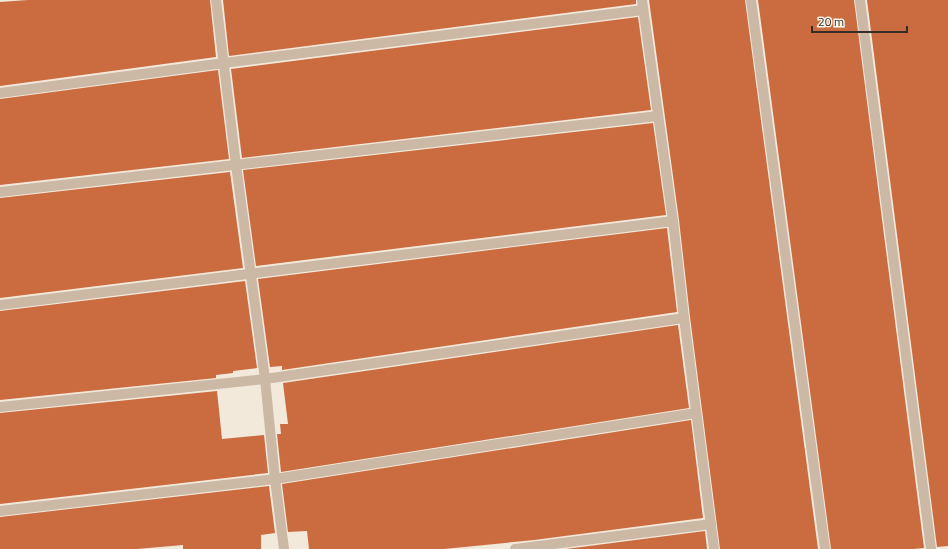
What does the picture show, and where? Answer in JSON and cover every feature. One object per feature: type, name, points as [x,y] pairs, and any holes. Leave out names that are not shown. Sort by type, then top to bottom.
[{"type":"street","points":[[216,0],[236,165],[252,274],[284,549]]},
{"type":"street","points":[[751,0],[825,549]]},
{"type":"street","points":[[860,0],[931,549]]},
{"type":"street","points":[[0,94],[643,5],[674,221],[684,318],[714,549]]},
{"type":"street","points":[[0,192],[658,116]]},
{"type":"street","points":[[0,306],[674,221]]},
{"type":"street","points":[[0,407],[265,379],[684,318]]},
{"type":"street","points":[[0,511],[275,479],[696,413]]},
{"type":"street","points":[[516,549],[711,524]]},
{"type":"building","points":[[28,0],[210,0],[216,57],[0,86],[0,2]]},
{"type":"building","points":[[223,0],[636,0],[636,4],[229,56]]},
{"type":"building","points":[[649,0],[745,0],[818,549],[720,549],[679,220]]},
{"type":"building","points":[[758,0],[854,0],[924,548],[831,549]]},
{"type":"building","points":[[867,0],[948,0],[948,546],[937,547]]},
{"type":"building","points":[[638,17],[651,110],[242,158],[231,69]]},
{"type":"building","points":[[218,70],[229,159],[0,185],[0,99]]},
{"type":"building","points":[[653,123],[666,215],[256,266],[243,170]]},
{"type":"building","points":[[230,172],[243,268],[0,298],[0,198]]},
{"type":"building","points":[[667,228],[677,312],[282,370],[282,366],[270,367],[258,279]]},
{"type":"building","points":[[245,281],[257,368],[216,375],[216,378],[0,400],[0,311]]},
{"type":"building","points":[[678,325],[689,408],[281,472],[277,434],[281,434],[280,424],[288,424],[283,383]]},
{"type":"building","points":[[217,391],[222,439],[264,435],[268,473],[0,504],[0,413]]},
{"type":"building","points":[[691,420],[703,518],[534,540],[444,549],[309,549],[307,531],[288,532],[282,484]]},
{"type":"building","points":[[269,486],[275,533],[261,535],[261,549],[183,549],[183,545],[137,549],[0,549],[0,517]]},
{"type":"building","points":[[705,531],[707,549],[566,549]]}]
